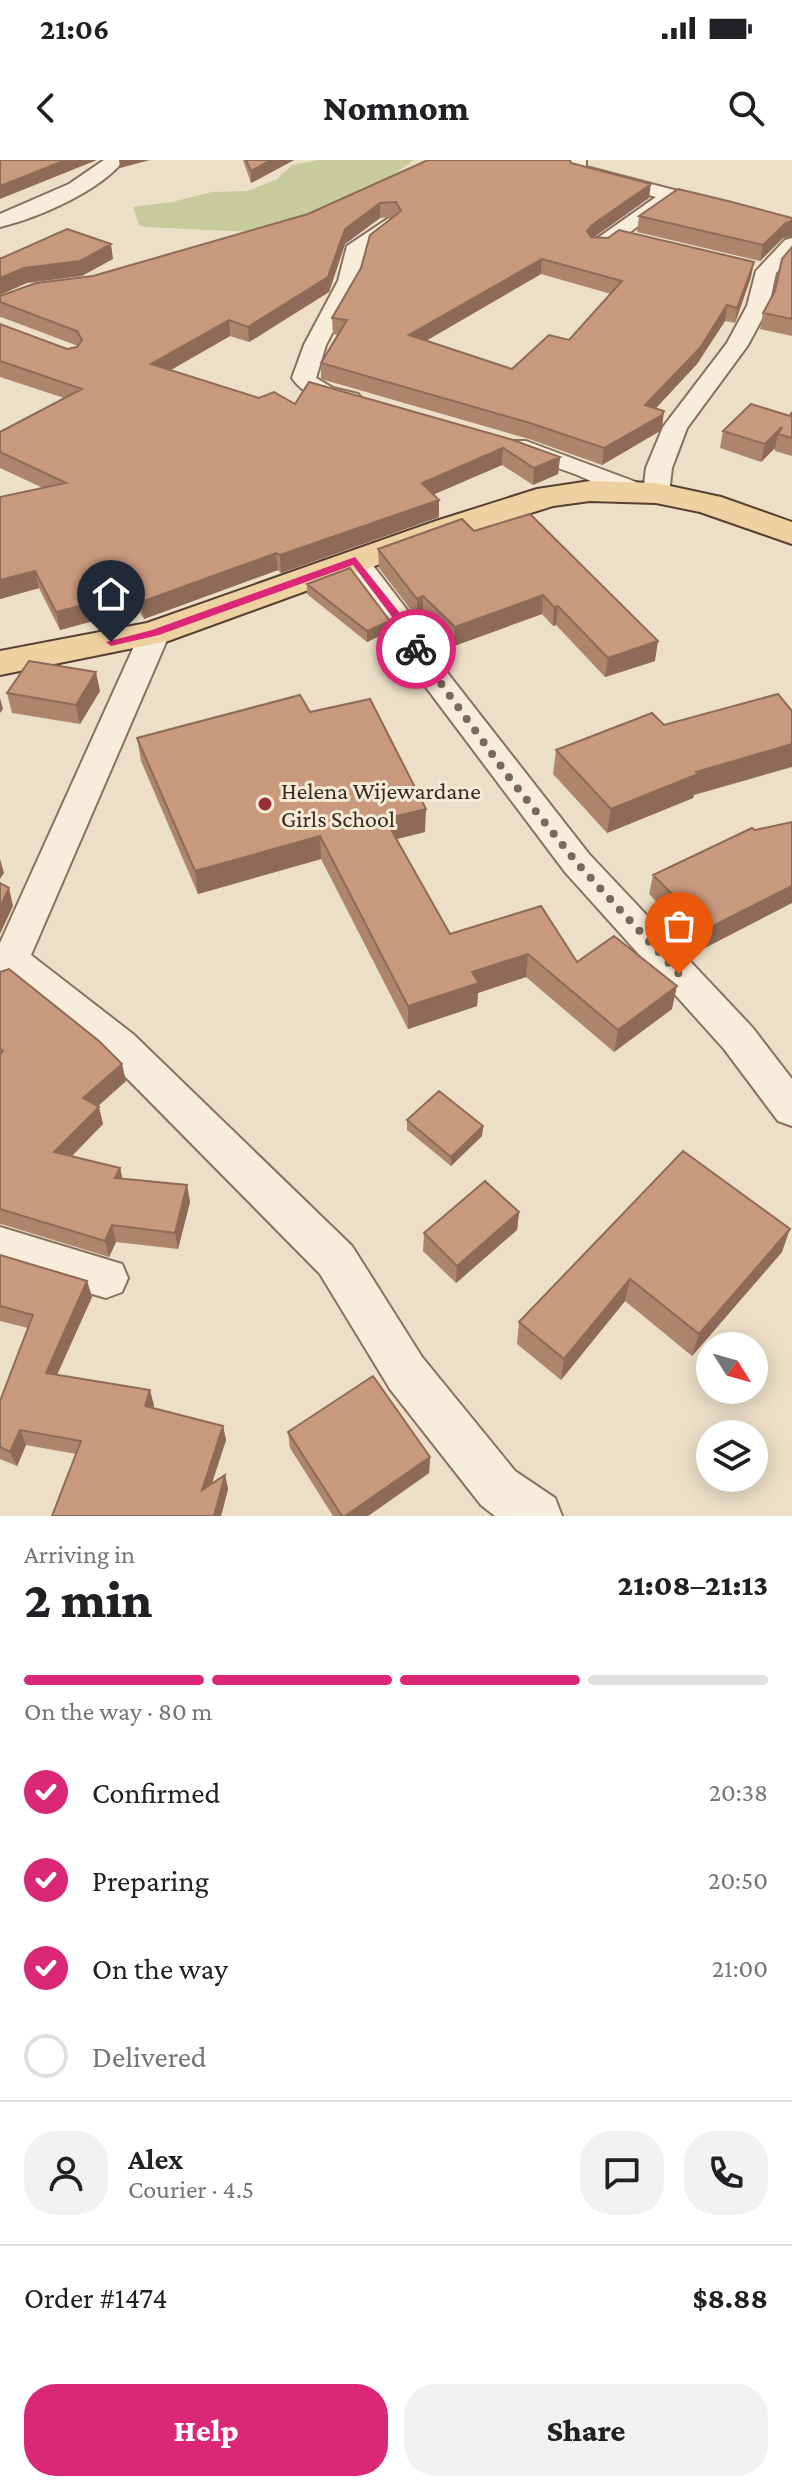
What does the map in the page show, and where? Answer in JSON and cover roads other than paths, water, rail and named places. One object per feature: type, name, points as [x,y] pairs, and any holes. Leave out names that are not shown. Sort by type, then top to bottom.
[{"type":"main road","points":[[0,663],[155,633],[549,496],[590,491],[646,492],[709,504],[792,534]]},
{"type":"street","points":[[0,221],[62,194],[106,169],[115,160]]},
{"type":"street","points":[[577,160],[577,170],[671,195],[607,241],[644,243]]},
{"type":"street","points":[[365,403],[319,391],[304,378],[315,343],[353,270],[358,257],[357,246],[389,224]]},
{"type":"street","points":[[500,440],[646,492],[675,427],[737,345],[792,244]]},
{"type":"street","points":[[740,266],[768,286]]},
{"type":"street","points":[[355,561],[407,629],[421,659],[577,863],[738,1038],[792,1109]]},
{"type":"street","points":[[155,633],[112,736],[5,967],[119,1045],[336,1260],[406,1373],[498,1488],[537,1516]]},
{"type":"street","points":[[0,1247],[106,1278]]},
{"type":"place","name":"Helena Wijewardane Girls School","points":[[265,804]]}]
